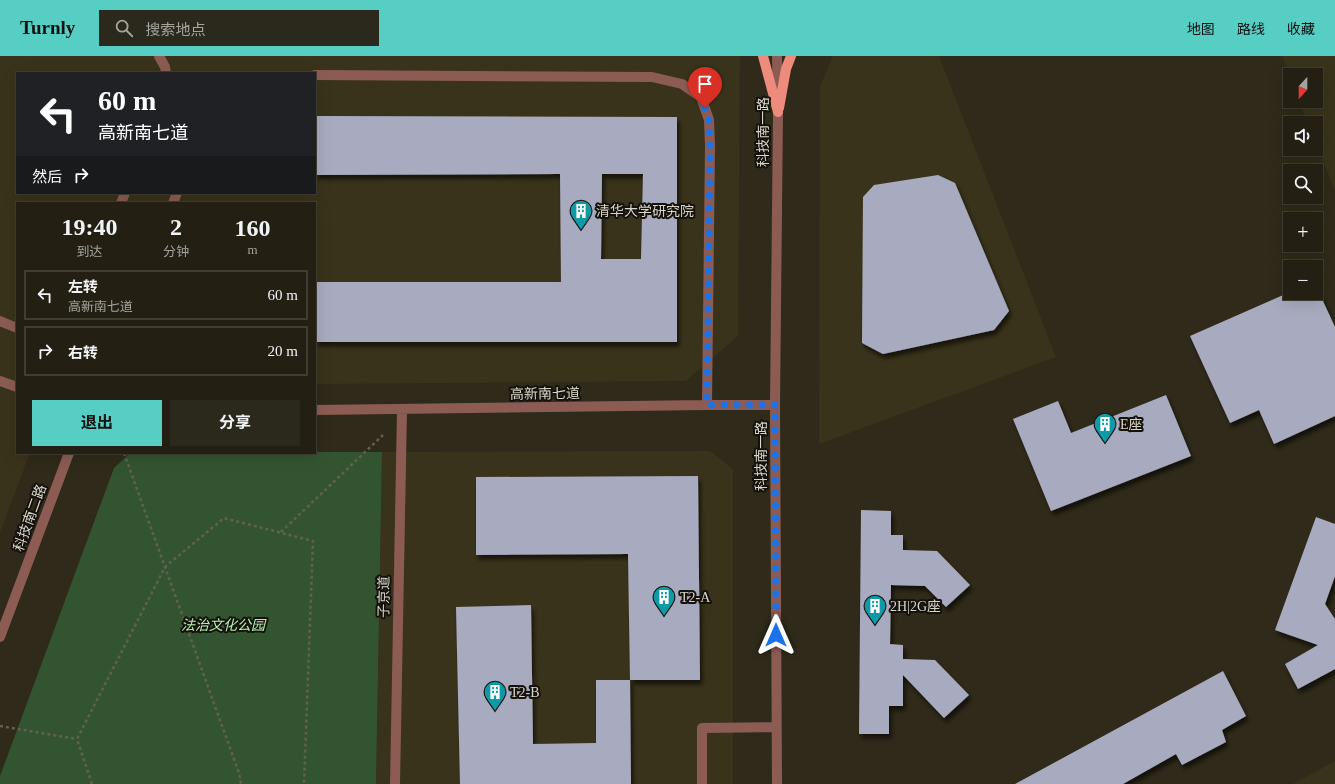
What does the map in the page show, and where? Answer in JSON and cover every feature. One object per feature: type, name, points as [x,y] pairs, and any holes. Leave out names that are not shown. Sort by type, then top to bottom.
[{"type":"main road","points":[[763,56],[778,112]]},
{"type":"main road","points":[[778,112],[786,69],[792,56]]},
{"type":"street","points":[[159,56],[166,72]]},
{"type":"street","name":"科技南一路","points":[[776,784],[775,405],[778,112],[777,56]]},
{"type":"street","points":[[316,75],[652,77],[682,84],[701,97],[709,120],[710,146],[707,405]]},
{"type":"street","points":[[0,321],[16,328]]},
{"type":"street","points":[[0,381],[16,387]]},
{"type":"street","name":"高新南七道","points":[[316,410],[402,414],[707,405],[775,405]]},
{"type":"street","name":"子京道","points":[[395,784],[402,414]]},
{"type":"street","name":"科技南二路","points":[[0,637],[69,454]]},
{"type":"street","points":[[702,784],[702,728],[776,727]]},
{"type":"path","points":[[281,532],[402,414]]},
{"type":"path","points":[[124,454],[239,773],[241,784]]},
{"type":"path","points":[[92,784],[77,739],[165,567],[224,518],[313,541],[304,784]]},
{"type":"path","points":[[0,726],[77,739]]},
{"type":"shaded area","points":[[0,56],[740,56],[738,336],[686,381],[316,384],[316,202],[16,202],[16,454],[30,454],[0,533]]},
{"type":"shaded area","points":[[833,56],[939,56],[1056,357],[819,444],[820,86]]},
{"type":"shaded area","points":[[1282,56],[1335,56],[1335,191],[1321,156],[1323,156],[1323,116],[1305,116],[1302,108],[1323,108],[1323,68],[1287,68]]},
{"type":"shaded area","points":[[710,451],[733,469],[733,784],[376,784],[382,452]]},
{"type":"shaded area","points":[[1335,761],[1335,784],[1293,784]]},
{"type":"green space","name":"法治文化公园","points":[[316,452],[382,452],[376,784],[0,784],[0,776],[114,468],[129,454],[316,454]]},
{"type":"building","name":"清华大学研究院","points":[[316,116],[677,117],[677,342],[316,342],[316,282],[561,282],[560,174],[316,175]],"holes":[[[602,174],[643,174],[641,259],[601,259]]]},
{"type":"building","points":[[938,175],[955,183],[1009,311],[994,330],[883,354],[862,343],[863,197],[874,185]]},
{"type":"building","points":[[1283,295],[1283,300],[1322,300],[1335,327],[1335,416],[1274,444],[1259,410],[1230,423],[1190,336]]},
{"type":"building","name":"E座","points":[[1166,395],[1191,456],[1051,511],[1013,419],[1058,401],[1071,433]]},
{"type":"building","name":"T2-A","points":[[698,476],[700,680],[630,680],[628,554],[476,555],[476,477]]},
{"type":"building","name":"2H|2G座","points":[[861,510],[891,511],[891,535],[903,535],[903,550],[937,551],[970,585],[946,607],[925,586],[891,585],[890,644],[903,645],[903,659],[935,660],[969,695],[944,718],[903,675],[903,706],[889,706],[889,734],[859,734]]},
{"type":"building","points":[[1316,517],[1335,524],[1335,576],[1325,604],[1335,619],[1335,669],[1298,689],[1285,664],[1318,645],[1275,630]]},
{"type":"building","name":"T2-B","points":[[531,605],[533,744],[596,743],[596,680],[630,680],[631,784],[460,784],[456,607]]},
{"type":"building","points":[[1223,671],[1246,716],[1222,730],[1226,742],[1182,765],[1176,754],[1123,784],[1015,784]]},
{"type":"place","name":"清华大学研究院","points":[[581,230]]},
{"type":"place","name":"E座","points":[[1105,444]]},
{"type":"place","name":"T2-A","points":[[664,616]]},
{"type":"place","name":"2H|2G座","points":[[875,626]]},
{"type":"place","name":"T2-B","points":[[495,712]]},
{"type":"route","points":[[705,108],[709,120],[710,146],[707,405],[775,405],[776,635]]}]
